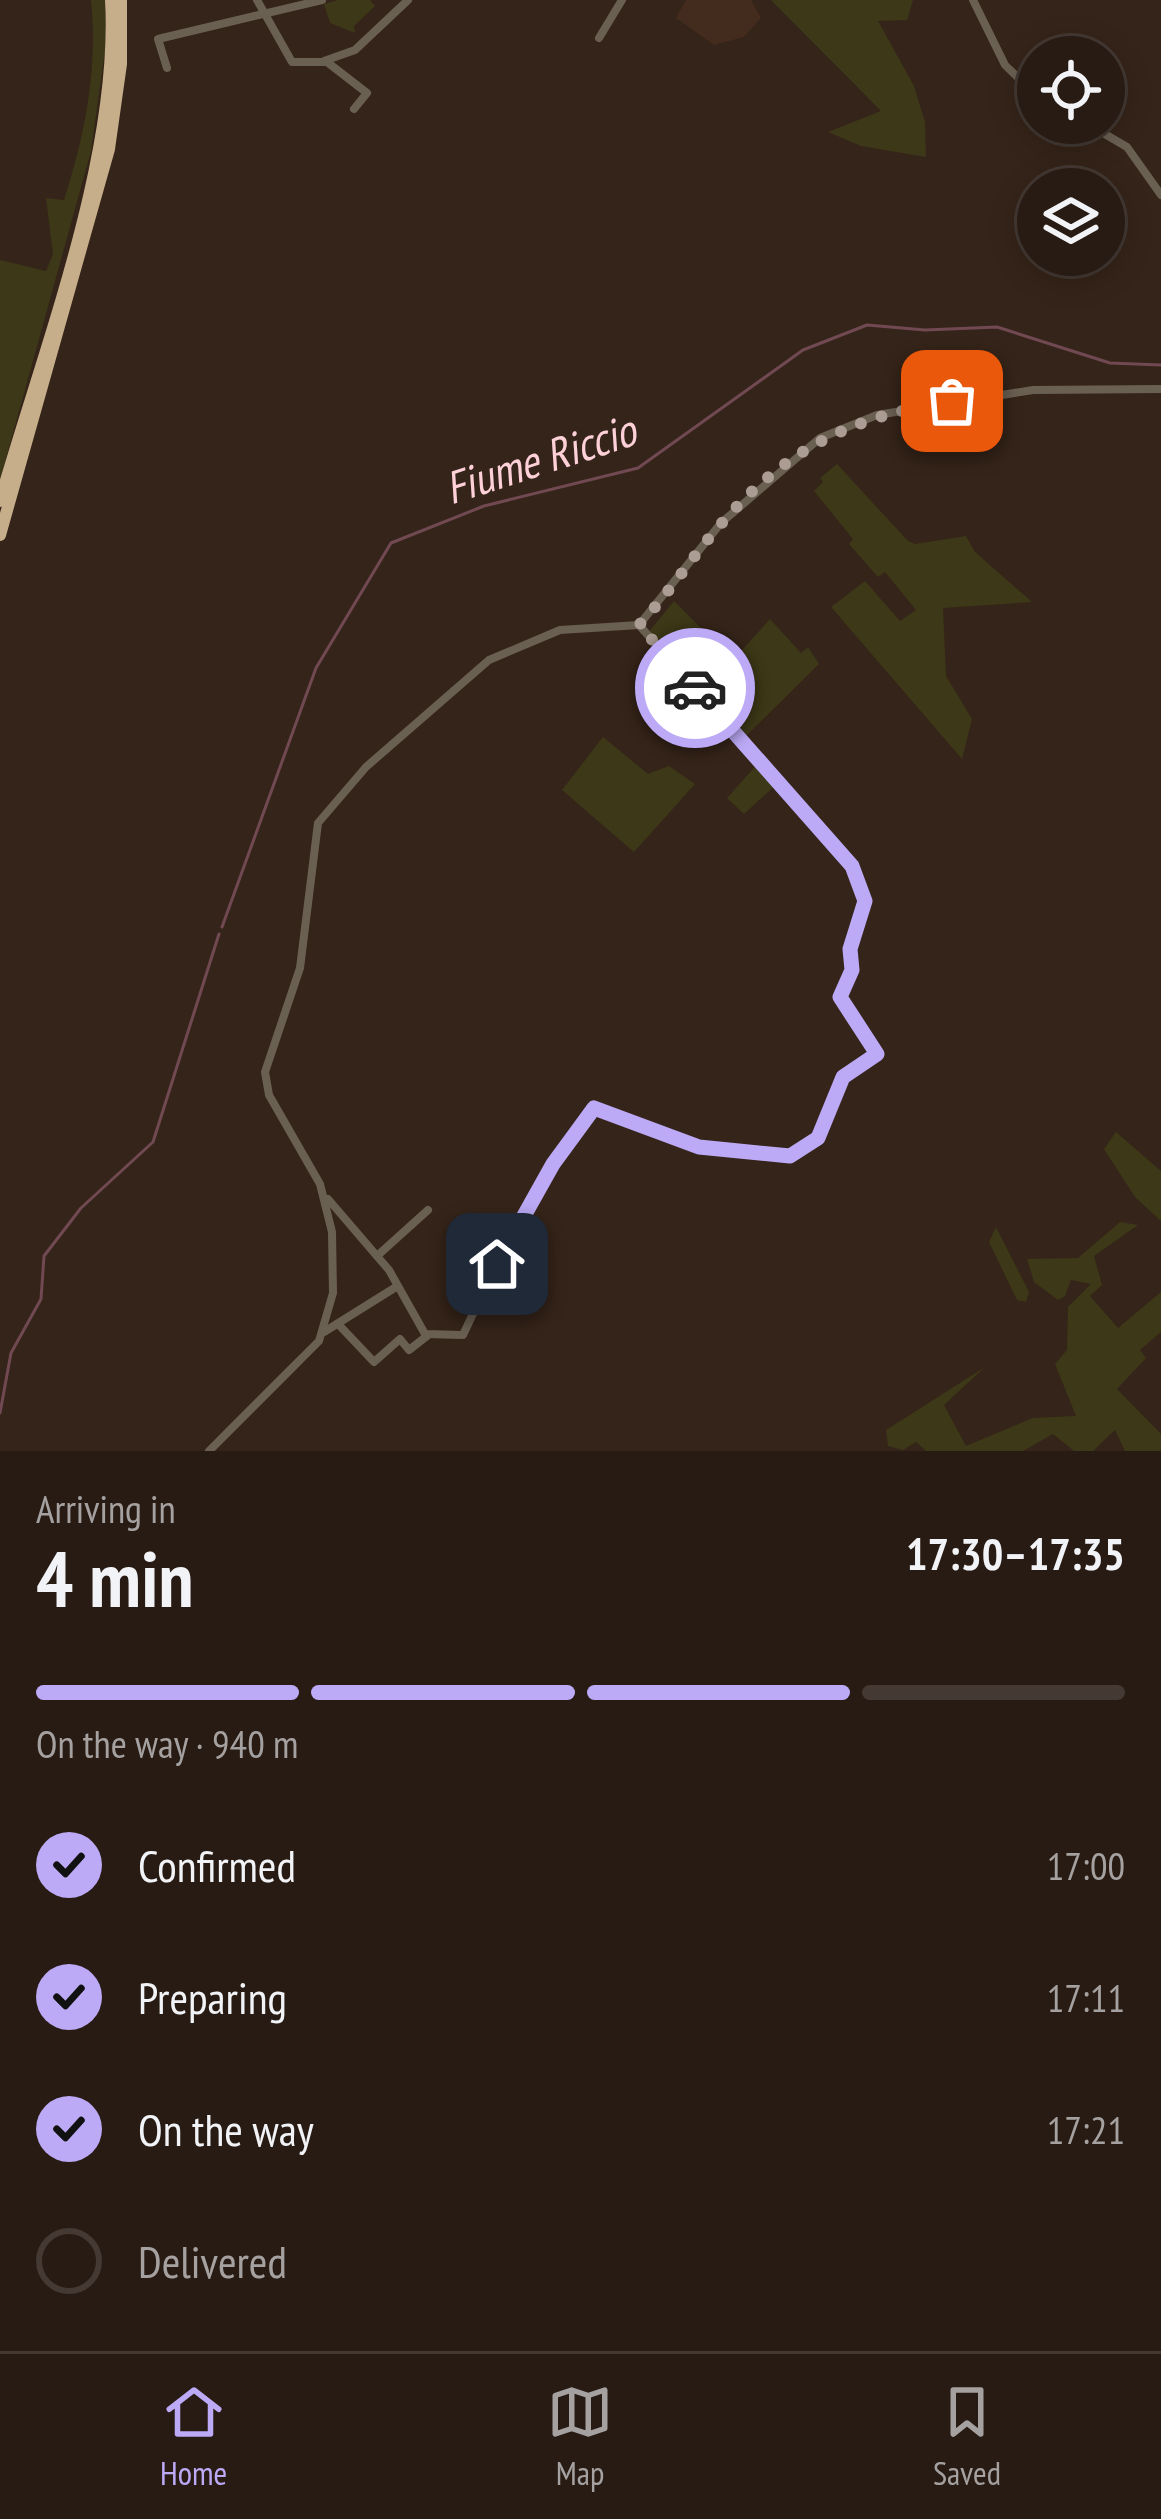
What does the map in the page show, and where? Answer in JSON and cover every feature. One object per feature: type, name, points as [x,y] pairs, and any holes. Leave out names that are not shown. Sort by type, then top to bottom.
[{"type":"highway","points":[[81,234],[107,103],[111,0]]},
{"type":"highway","points":[[0,535],[10,484],[115,116],[121,0]]},
{"type":"highway","points":[[0,501],[10,484]]},
{"type":"street","points":[[257,0],[292,62],[323,61],[355,50],[408,0]]},
{"type":"street","points":[[166,68],[158,39],[322,0]]},
{"type":"street","points":[[599,38],[622,0]]},
{"type":"street","points":[[974,0],[1005,65],[1017,77]]},
{"type":"street","points":[[323,61],[367,93],[354,109]]},
{"type":"street","points":[[1122,144],[1158,183],[1161,196]]},
{"type":"street","points":[[428,1335],[377,1256],[324,1194],[268,1095],[265,1072],[300,968],[318,824],[367,766],[489,659],[560,630],[639,625],[721,524],[820,438],[878,415],[1013,393],[1161,389]]},
{"type":"street","points":[[339,1325],[374,1362],[400,1339],[409,1350],[428,1335],[463,1335],[511,1233],[594,1108],[699,1147],[790,1156],[818,1138],[843,1077],[877,1054],[840,997],[852,970],[850,949],[865,901],[852,866],[826,830],[639,625]]},
{"type":"street","points":[[324,1194],[334,1260],[324,1332]]},
{"type":"street","points":[[377,1256],[428,1210]]},
{"type":"street","points":[[208,1451],[324,1332],[396,1287]]},
{"type":"shaded area","points":[[91,0],[105,0],[106,43],[91,151],[0,480],[0,260],[46,271],[53,254],[46,198],[64,200],[78,151],[91,76]]},
{"type":"shaded area","points":[[370,0],[375,6],[354,26],[355,33],[330,23],[324,4]]},
{"type":"shaded area","points":[[686,0],[751,0],[761,18],[744,37],[714,45],[676,18]]},
{"type":"shaded area","points":[[771,0],[913,0],[907,20],[878,21],[914,86],[925,122],[926,157],[861,146],[828,132],[881,111]]},
{"type":"shaded area","points":[[837,464],[908,541],[966,536],[975,552],[1032,602],[943,608],[946,676],[972,719],[962,759],[831,607],[865,581],[900,621],[916,610],[885,572],[878,577],[849,544],[853,539],[814,491],[823,482],[820,478]]},
{"type":"shaded area","points":[[674,601],[733,660],[770,619],[801,653],[808,647],[819,664],[745,737],[647,634]]},
{"type":"shaded area","points":[[603,737],[648,774],[669,766],[695,784],[634,852],[562,790]]},
{"type":"shaded area","points":[[761,760],[780,781],[744,814],[727,798]]},
{"type":"shaded area","points":[[1116,1132],[1161,1171],[1161,1221],[1135,1197],[1104,1149]]},
{"type":"shaded area","points":[[1120,1222],[1138,1225],[1094,1256],[1102,1285],[1090,1296],[1118,1328],[1161,1292],[1161,1332],[1140,1350],[1146,1358],[1117,1389],[1161,1434],[1161,1451],[1125,1451],[1115,1430],[1093,1451],[1074,1451],[1053,1434],[1023,1451],[926,1451],[916,1442],[903,1450],[888,1446],[886,1430],[985,1367],[944,1405],[966,1446],[1033,1418],[1076,1416],[1055,1364],[1067,1350],[1068,1307],[1091,1284],[1071,1280],[1065,1296],[1058,1300],[1034,1282],[1027,1259],[1078,1258]]},
{"type":"shaded area","points":[[996,1227],[1029,1292],[1026,1302],[1017,1300],[989,1242]]},
{"type":"waterway","name":"Fiume Riccio","points":[[222,927],[316,668],[391,543],[484,506],[638,468],[803,350],[867,325],[925,330],[997,327],[1110,363],[1161,365]]},
{"type":"waterway","name":"Fiume Riccio","points":[[0,1413],[11,1353],[41,1299],[44,1256],[81,1208],[153,1142],[219,934]]},
{"type":"way so far","points":[[695,688],[639,631],[639,625],[721,524],[802,448],[820,438],[878,415],[952,401]]},
{"type":"route","points":[[497,1264],[553,1164],[594,1108],[699,1147],[790,1156],[818,1138],[843,1077],[877,1054],[840,997],[840,988],[852,970],[850,949],[865,901],[852,866],[826,830],[695,688]]}]
